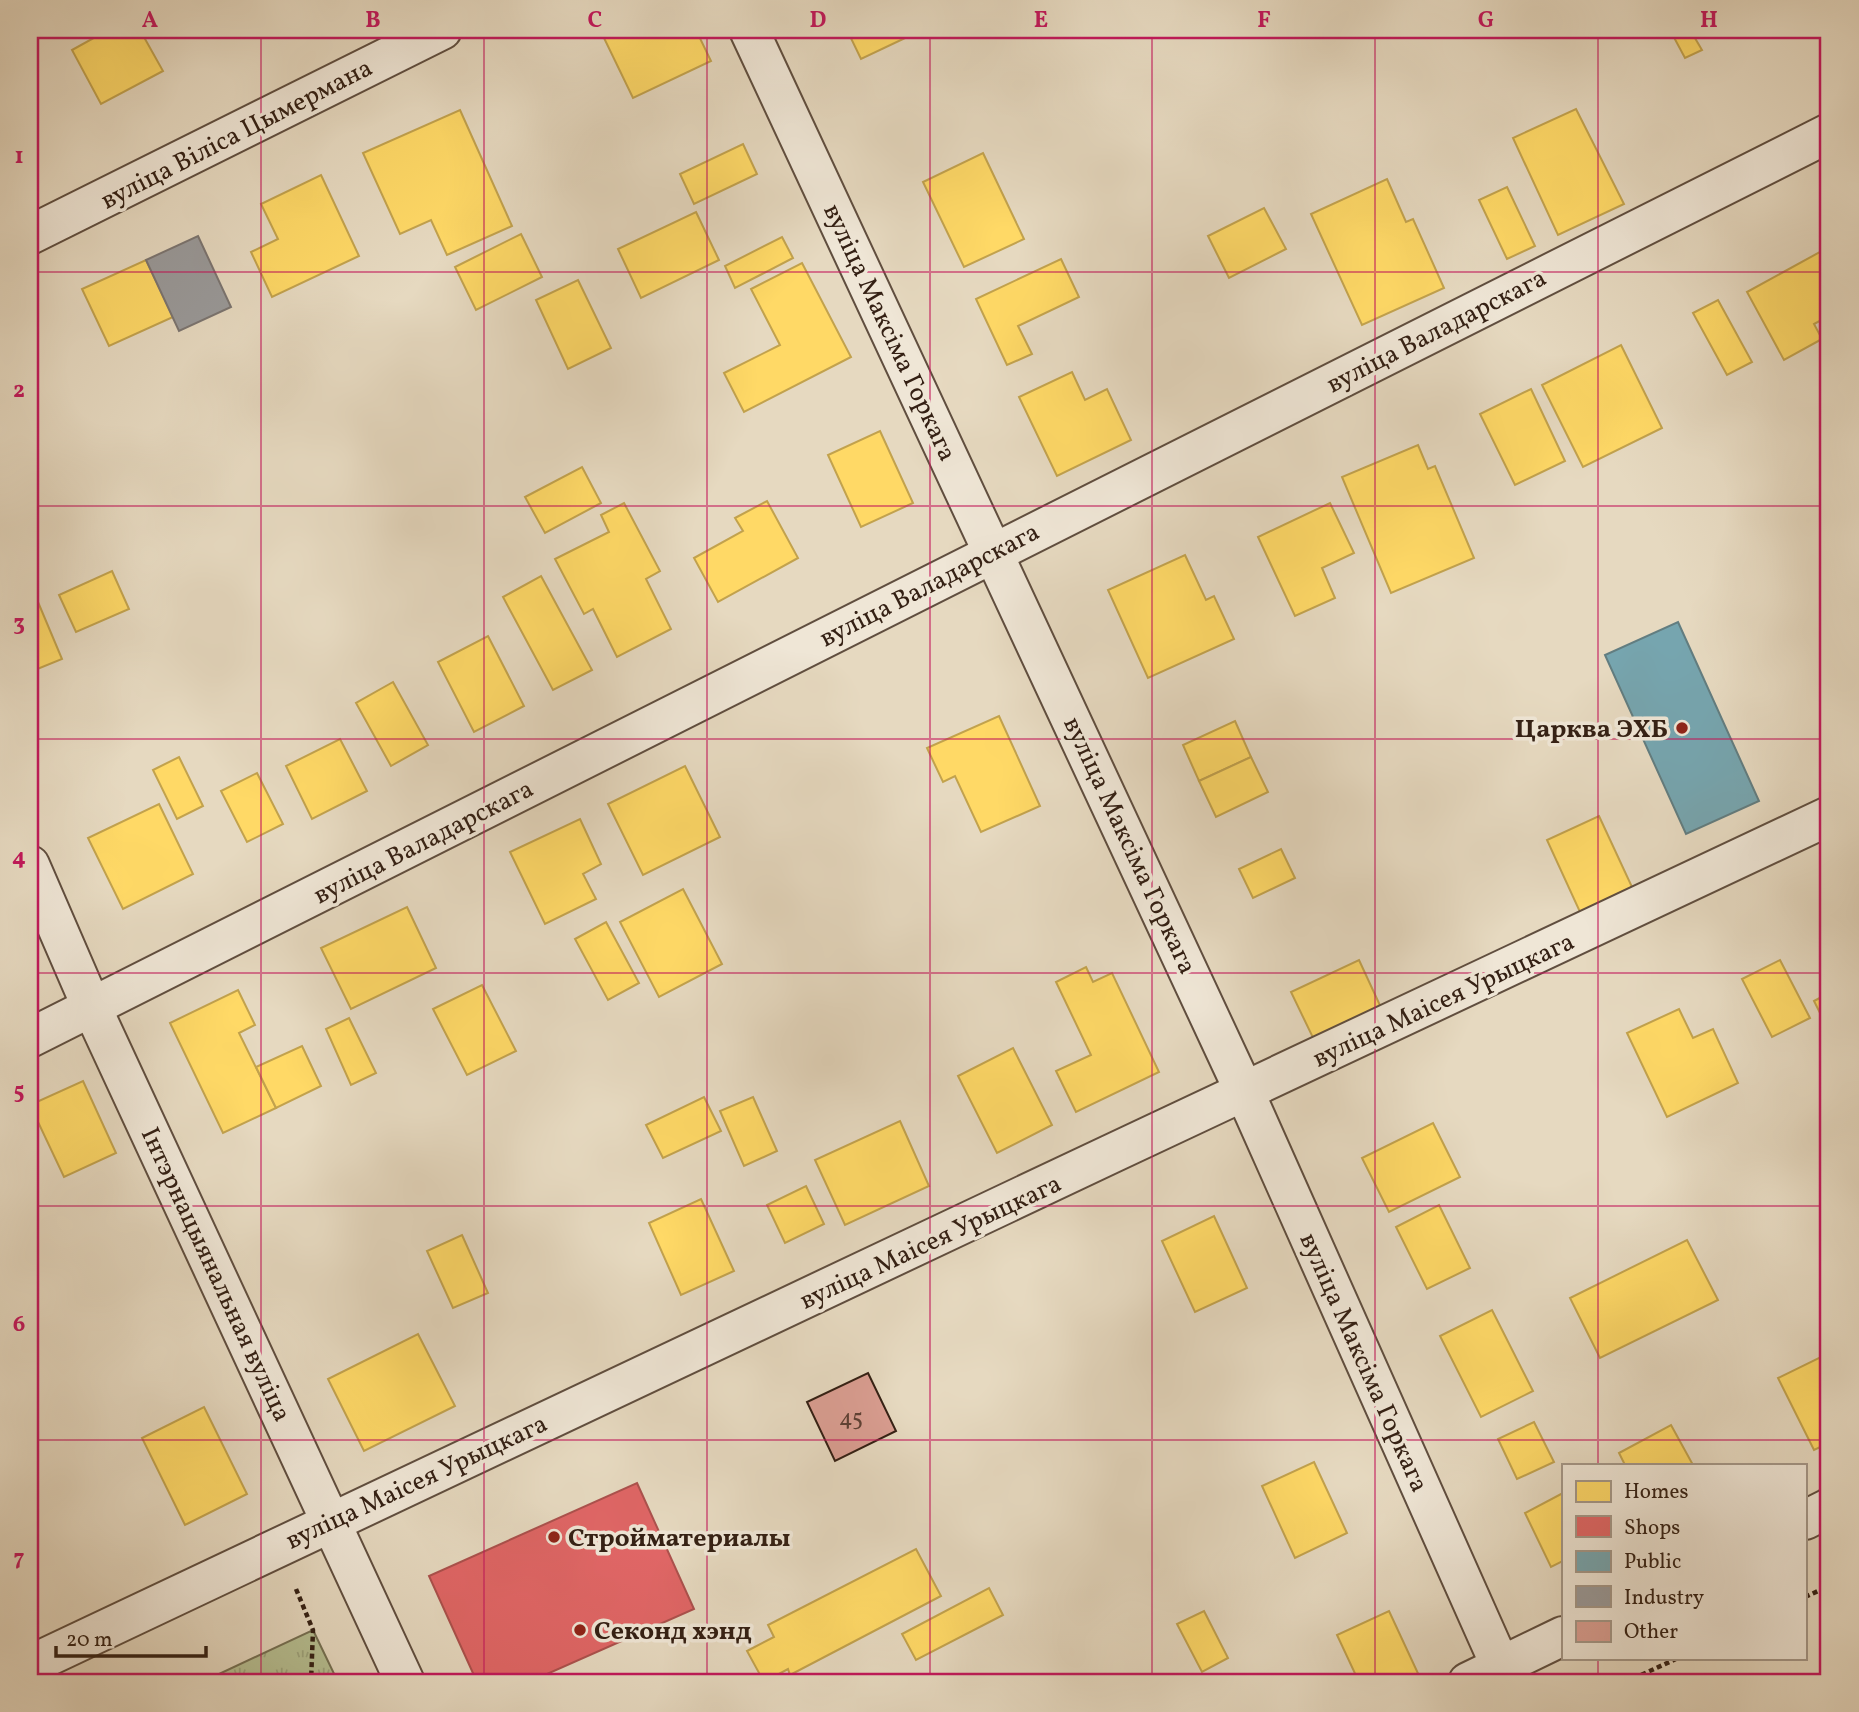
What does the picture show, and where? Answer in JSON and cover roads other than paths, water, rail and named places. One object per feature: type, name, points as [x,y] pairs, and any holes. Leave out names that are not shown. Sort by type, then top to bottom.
[{"type":"street","name":"вуліца Віліса Цымермана","points":[[30,235],[442,30]]},
{"type":"street","name":"вуліца Максіма Горкага","points":[[748,30],[995,551],[1245,1093],[1484,1674]]},
{"type":"street","name":"вуліца Валадарскага","points":[[30,1038],[1829,132]]},
{"type":"street","name":"вуліца Маісея Урыцкага","points":[[30,1665],[332,1520],[1245,1093],[1829,816]]},
{"type":"street","name":"Інтэрнацыянальная вуліца","points":[[30,865],[92,1008],[405,1682]]},
{"type":"street","points":[[1806,1520],[1829,1508]]},
{"type":"street","points":[[1484,1674],[1562,1636]]},
{"type":"place","name":"Царква ЭХБ","points":[[1682,728]]},
{"type":"place","name":"Стройматериалы","points":[[554,1537]]},
{"type":"place","name":"Секонд хэнд","points":[[580,1630]]}]
